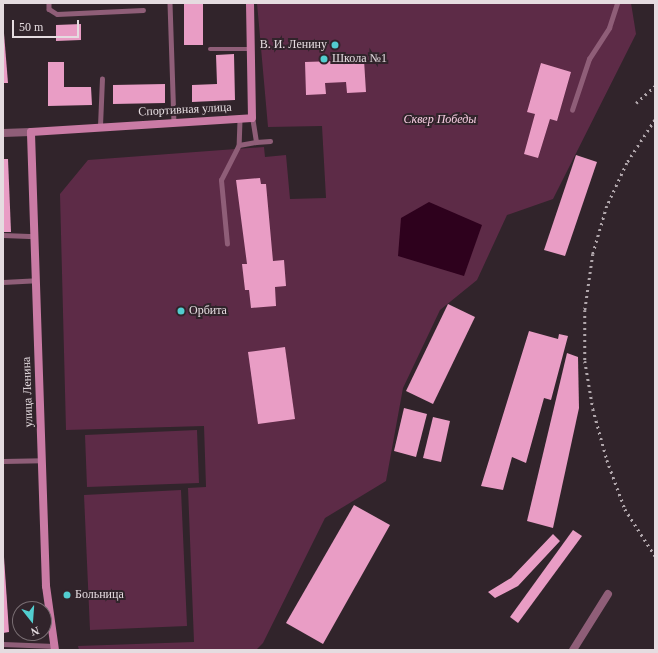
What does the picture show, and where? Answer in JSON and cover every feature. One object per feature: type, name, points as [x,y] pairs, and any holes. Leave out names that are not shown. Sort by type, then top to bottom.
[{"type":"street","points":[[250,3],[252,118]]},
{"type":"street","name":"Спортивная улица","points":[[3,133],[100,126],[240,120],[252,118]]},
{"type":"street","name":"улица Ленина","points":[[31,132],[46,586],[55,648]]},
{"type":"street","points":[[573,650],[608,594]]},
{"type":"lane","points":[[49,3],[49,10],[56,14],[143,10]]},
{"type":"lane","points":[[170,3],[174,123]]},
{"type":"lane","points":[[572,110],[589,59],[609,28],[617,3]]},
{"type":"lane","points":[[210,49],[251,49]]},
{"type":"lane","points":[[100,126],[102,79]]},
{"type":"lane","points":[[252,118],[256,142]]},
{"type":"lane","points":[[227,244],[221,180],[239,145],[240,120]]},
{"type":"lane","points":[[239,145],[270,141]]},
{"type":"lane","points":[[3,235],[35,236]]},
{"type":"lane","points":[[3,282],[36,280]]},
{"type":"lane","points":[[3,461],[42,460]]},
{"type":"lane","points":[[3,644],[55,648]]},
{"type":"green space","name":"Сквер Победы","points":[[257,3],[631,3],[636,34],[553,199],[507,215],[477,280],[440,310],[403,388],[386,481],[325,518],[263,643],[256,650],[79,650],[78,646],[194,642],[188,488],[206,487],[204,426],[66,430],[60,194],[88,160],[264,147],[265,157],[286,155],[290,199],[326,198],[322,126],[268,127]]},
{"type":"green space","points":[[197,430],[199,483],[87,487],[85,435]]},
{"type":"green space","points":[[181,490],[187,626],[90,630],[84,495]]},
{"type":"shaded area","points":[[429,202],[482,225],[464,276],[398,256],[401,218]]},
{"type":"building","points":[[184,3],[203,3],[203,45],[184,45]]},
{"type":"building","points":[[3,21],[8,83],[3,83]]},
{"type":"building","points":[[81,24],[81,40],[56,41],[56,25]]},
{"type":"building","points":[[234,54],[235,100],[192,102],[192,85],[217,84],[216,55]]},
{"type":"building","points":[[364,60],[366,92],[347,93],[346,82],[325,83],[326,94],[306,95],[305,62]]},
{"type":"building","points":[[48,62],[64,62],[64,87],[91,87],[92,105],[48,106]]},
{"type":"building","points":[[541,63],[571,72],[557,121],[550,119],[538,158],[524,154],[535,114],[527,112]]},
{"type":"building","points":[[165,84],[165,103],[113,104],[113,85]]},
{"type":"building","points":[[576,155],[597,162],[565,256],[544,250]]},
{"type":"building","points":[[3,159],[8,159],[11,232],[3,232]]},
{"type":"building","points":[[260,178],[261,184],[266,184],[273,261],[284,260],[286,286],[275,287],[276,306],[251,308],[249,290],[245,290],[242,264],[247,264],[236,180]]},
{"type":"building","points":[[448,304],[475,317],[433,404],[406,391]]},
{"type":"building","points":[[529,331],[558,339],[559,334],[568,336],[551,400],[544,398],[526,463],[512,457],[503,490],[481,486]]},
{"type":"building","points":[[285,347],[295,419],[258,424],[248,352]]},
{"type":"building","points":[[567,353],[578,357],[579,408],[553,528],[527,521]]},
{"type":"building","points":[[404,408],[427,414],[416,457],[394,451]]},
{"type":"building","points":[[433,417],[450,421],[441,462],[423,458]]},
{"type":"building","points":[[354,505],[390,525],[323,644],[286,623]]},
{"type":"building","points":[[573,530],[582,536],[518,623],[510,617]]},
{"type":"building","points":[[553,534],[560,541],[518,586],[495,598],[488,592],[511,578]]},
{"type":"building","points":[[3,542],[9,632],[3,633]]},
{"type":"railway","points":[[636,103],[655,86]]},
{"type":"railway","points":[[655,120],[627,163],[607,206],[593,254],[585,310],[585,361],[593,409],[607,460],[625,509],[655,556]]},
{"type":"place","name":"В. И. Ленину","points":[[335,45]]},
{"type":"place","name":"Школа №1","points":[[324,59]]},
{"type":"place","name":"Орбита","points":[[181,311]]},
{"type":"place","name":"Больница","points":[[67,595]]}]
